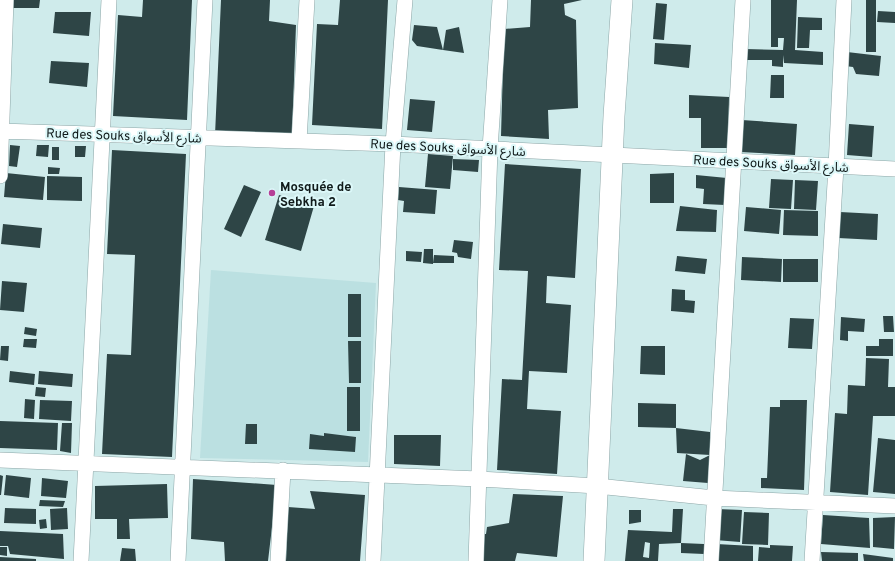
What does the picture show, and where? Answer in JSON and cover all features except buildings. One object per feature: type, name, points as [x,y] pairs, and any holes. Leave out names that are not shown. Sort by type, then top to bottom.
[{"type":"street","points":[[0,176],[6,0]]},
{"type":"street","points":[[81,561],[109,0]]},
{"type":"street","points":[[178,561],[184,467],[205,0]]},
{"type":"street","points":[[299,141],[307,0]]},
{"type":"street","points":[[373,561],[393,144],[405,0]]},
{"type":"street","points":[[476,561],[490,149],[500,0]]},
{"type":"street","points":[[594,561],[614,116],[622,0]]},
{"type":"street","points":[[711,561],[743,0]]},
{"type":"street","points":[[812,561],[836,166],[844,0]]},
{"type":"street","name":"Rue des Souks شارع الأسواق","points":[[1,131],[393,144],[895,169]]},
{"type":"street","points":[[0,460],[283,470],[479,479],[598,486],[714,498],[895,506]]},
{"type":"street","points":[[278,561],[283,470]]},
{"type":"shaded area","points":[[211,270],[376,283],[368,462],[200,458]]},
{"type":"place","name":"Mosquée de Sebkha 2","points":[[272,193]]}]
